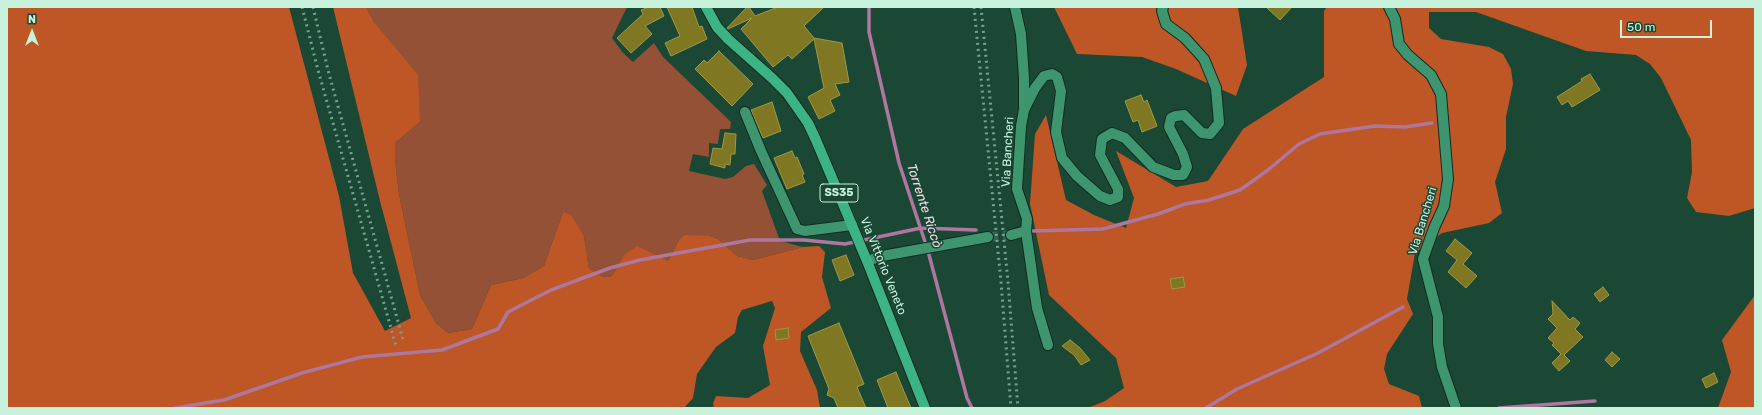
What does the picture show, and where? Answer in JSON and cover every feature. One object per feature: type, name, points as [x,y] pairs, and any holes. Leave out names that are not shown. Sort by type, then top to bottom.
[{"type":"main road","name":"Via Vittorio Veneto","points":[[706,7],[717,27],[741,52],[772,78],[797,107],[816,140],[867,261],[925,408]]},
{"type":"street","points":[[1015,7],[1021,34],[1024,78],[1024,110]]},
{"type":"street","name":"Via Bancheri","points":[[1048,345],[1037,308],[1026,230],[1027,219],[1017,190],[1021,126],[1024,110],[1035,88],[1044,76],[1052,74],[1057,77],[1061,91],[1056,132],[1062,158],[1077,176],[1100,196],[1110,200],[1118,197],[1118,190],[1100,155],[1102,139],[1112,133],[1125,138],[1153,166],[1174,174],[1183,175],[1187,167],[1183,154],[1169,127],[1171,118],[1184,115],[1202,133],[1210,134],[1219,123],[1216,88],[1204,59],[1184,38],[1166,24],[1162,11],[1163,7]]},
{"type":"street","name":"Via Bancheri","points":[[1389,7],[1395,19],[1399,44],[1408,56],[1431,75],[1441,94],[1448,179],[1444,206],[1423,259],[1438,317],[1438,344],[1442,368],[1456,408]]},
{"type":"street","points":[[745,112],[761,151],[797,229],[805,231],[852,225]]},
{"type":"street","points":[[1011,235],[1026,230]]},
{"type":"street","points":[[867,261],[882,256],[988,237]]},
{"type":"shaded area","points":[[7,7],[289,7],[339,196],[353,273],[385,331],[411,318],[380,201],[333,7],[366,7],[374,22],[418,75],[420,122],[395,143],[395,160],[399,194],[420,295],[436,323],[448,333],[472,329],[491,285],[523,278],[544,266],[563,212],[571,215],[584,236],[589,269],[604,277],[612,276],[624,255],[637,246],[668,261],[679,240],[685,235],[710,236],[718,239],[737,256],[753,260],[803,247],[819,246],[825,252],[822,277],[831,308],[801,332],[800,351],[817,390],[820,408],[714,408],[713,403],[716,396],[748,398],[770,385],[763,346],[775,308],[772,301],[742,310],[738,317],[735,333],[716,347],[697,374],[693,398],[684,408],[7,408]]},
{"type":"shaded area","points":[[366,7],[627,7],[612,38],[623,53],[633,62],[654,43],[663,57],[731,122],[730,129],[720,129],[718,144],[709,143],[709,157],[693,154],[689,171],[725,179],[733,177],[746,166],[754,164],[767,185],[762,191],[780,241],[803,247],[753,260],[737,256],[718,239],[710,236],[679,240],[668,261],[624,255],[612,276],[604,277],[589,270],[584,236],[563,212],[544,266],[523,278],[491,285],[472,329],[448,333],[436,323],[420,295],[399,194],[395,160],[395,143],[420,122]]},
{"type":"shaded area","points":[[1054,7],[1238,7],[1247,65],[1236,96],[1176,69],[1142,57],[1077,54]]},
{"type":"shaded area","points":[[1327,7],[1755,7],[1755,208],[1729,216],[1696,212],[1687,198],[1692,172],[1691,140],[1661,78],[1650,64],[1636,55],[1586,51],[1476,12],[1429,12],[1429,28],[1441,39],[1489,47],[1503,54],[1511,69],[1513,84],[1506,117],[1506,149],[1495,182],[1502,213],[1489,223],[1442,233],[1415,253],[1407,299],[1413,314],[1387,354],[1384,369],[1389,384],[1419,396],[1422,408],[1088,408],[1105,401],[1124,388],[1116,358],[1049,295],[1030,204],[1035,134],[1046,115],[1066,200],[1094,215],[1126,228],[1134,198],[1116,151],[1176,187],[1208,181],[1243,129],[1324,77],[1324,11]]},
{"type":"shaded area","points":[[1755,295],[1755,408],[1718,408],[1731,372],[1722,340]]},
{"type":"building","points":[[649,7],[660,7],[664,16],[645,26],[652,34],[631,53],[617,38],[643,14],[641,10]]},
{"type":"building","points":[[667,7],[692,7],[699,27],[702,26],[707,39],[671,56],[665,43],[680,36]]},
{"type":"building","points":[[747,7],[749,7],[755,16],[778,7],[824,7],[804,26],[814,38],[842,43],[849,82],[835,84],[840,95],[830,100],[835,111],[819,119],[808,97],[824,88],[814,39],[792,59],[788,55],[773,67],[741,29],[752,18],[728,29],[727,28]]},
{"type":"building","points":[[1266,7],[1292,7],[1280,20]]},
{"type":"building","points":[[719,51],[753,84],[732,106],[695,69],[704,60],[707,63]]},
{"type":"building","points":[[1590,74],[1600,90],[1572,107],[1568,101],[1562,105],[1557,97]]},
{"type":"building","points":[[1141,95],[1144,102],[1147,100],[1157,126],[1142,132],[1138,120],[1133,122],[1125,101]]},
{"type":"building","points":[[772,102],[781,131],[763,138],[751,110]]},
{"type":"building","points":[[725,133],[736,134],[735,154],[731,154],[730,165],[725,164],[725,168],[710,164],[713,148],[722,149]]},
{"type":"building","points":[[792,151],[795,158],[797,157],[804,174],[802,175],[805,182],[787,189],[774,158]]},
{"type":"building","points":[[1455,239],[1472,253],[1463,264],[1477,276],[1466,288],[1448,272],[1457,260],[1446,251]]},
{"type":"building","points":[[846,255],[854,275],[840,281],[832,260]]},
{"type":"building","points":[[1183,277],[1185,287],[1172,289],[1170,279]]},
{"type":"building","points":[[1603,287],[1609,295],[1600,302],[1594,294]]},
{"type":"building","points":[[1552,301],[1570,320],[1573,317],[1580,323],[1575,329],[1583,337],[1564,355],[1570,361],[1559,371],[1552,363],[1561,354],[1552,345],[1554,343],[1548,338],[1557,328],[1548,319],[1553,314]]},
{"type":"building","points":[[839,323],[864,384],[857,387],[866,408],[838,408],[834,398],[827,395],[829,389],[808,336]]},
{"type":"building","points":[[788,328],[789,338],[776,340],[775,330]]},
{"type":"building","points":[[1070,340],[1080,348],[1090,360],[1081,365],[1074,355],[1062,346]]},
{"type":"building","points":[[1612,352],[1620,359],[1612,367],[1605,360]]},
{"type":"building","points":[[896,372],[911,408],[888,408],[877,380]]},
{"type":"building","points":[[1714,373],[1718,382],[1706,388],[1702,379]]},
{"type":"waterway","name":"Torrente Riccò","points":[[869,7],[869,32],[899,163],[928,251],[967,398],[972,408]]},
{"type":"waterway","points":[[1032,231],[1103,229],[1158,214],[1185,204],[1209,200],[1240,190],[1268,170],[1299,144],[1320,134],[1375,126],[1405,127],[1432,123]]},
{"type":"waterway","points":[[175,408],[224,400],[302,373],[362,357],[442,350],[498,329],[508,312],[551,290],[610,268],[640,260],[750,240],[804,240],[845,244],[921,228],[976,230]]},
{"type":"waterway","points":[[1206,408],[1237,389],[1318,353],[1403,307]]},
{"type":"waterway","points":[[1499,408],[1595,401]]},
{"type":"tunnel","points":[[988,237],[1011,235]]},
{"type":"railway","points":[[302,7],[318,70],[396,346]]},
{"type":"railway","points":[[313,7],[329,74],[404,343]]},
{"type":"railway","points":[[974,7],[1001,282],[1011,408]]},
{"type":"railway","points":[[981,7],[1008,282],[1018,408]]}]
